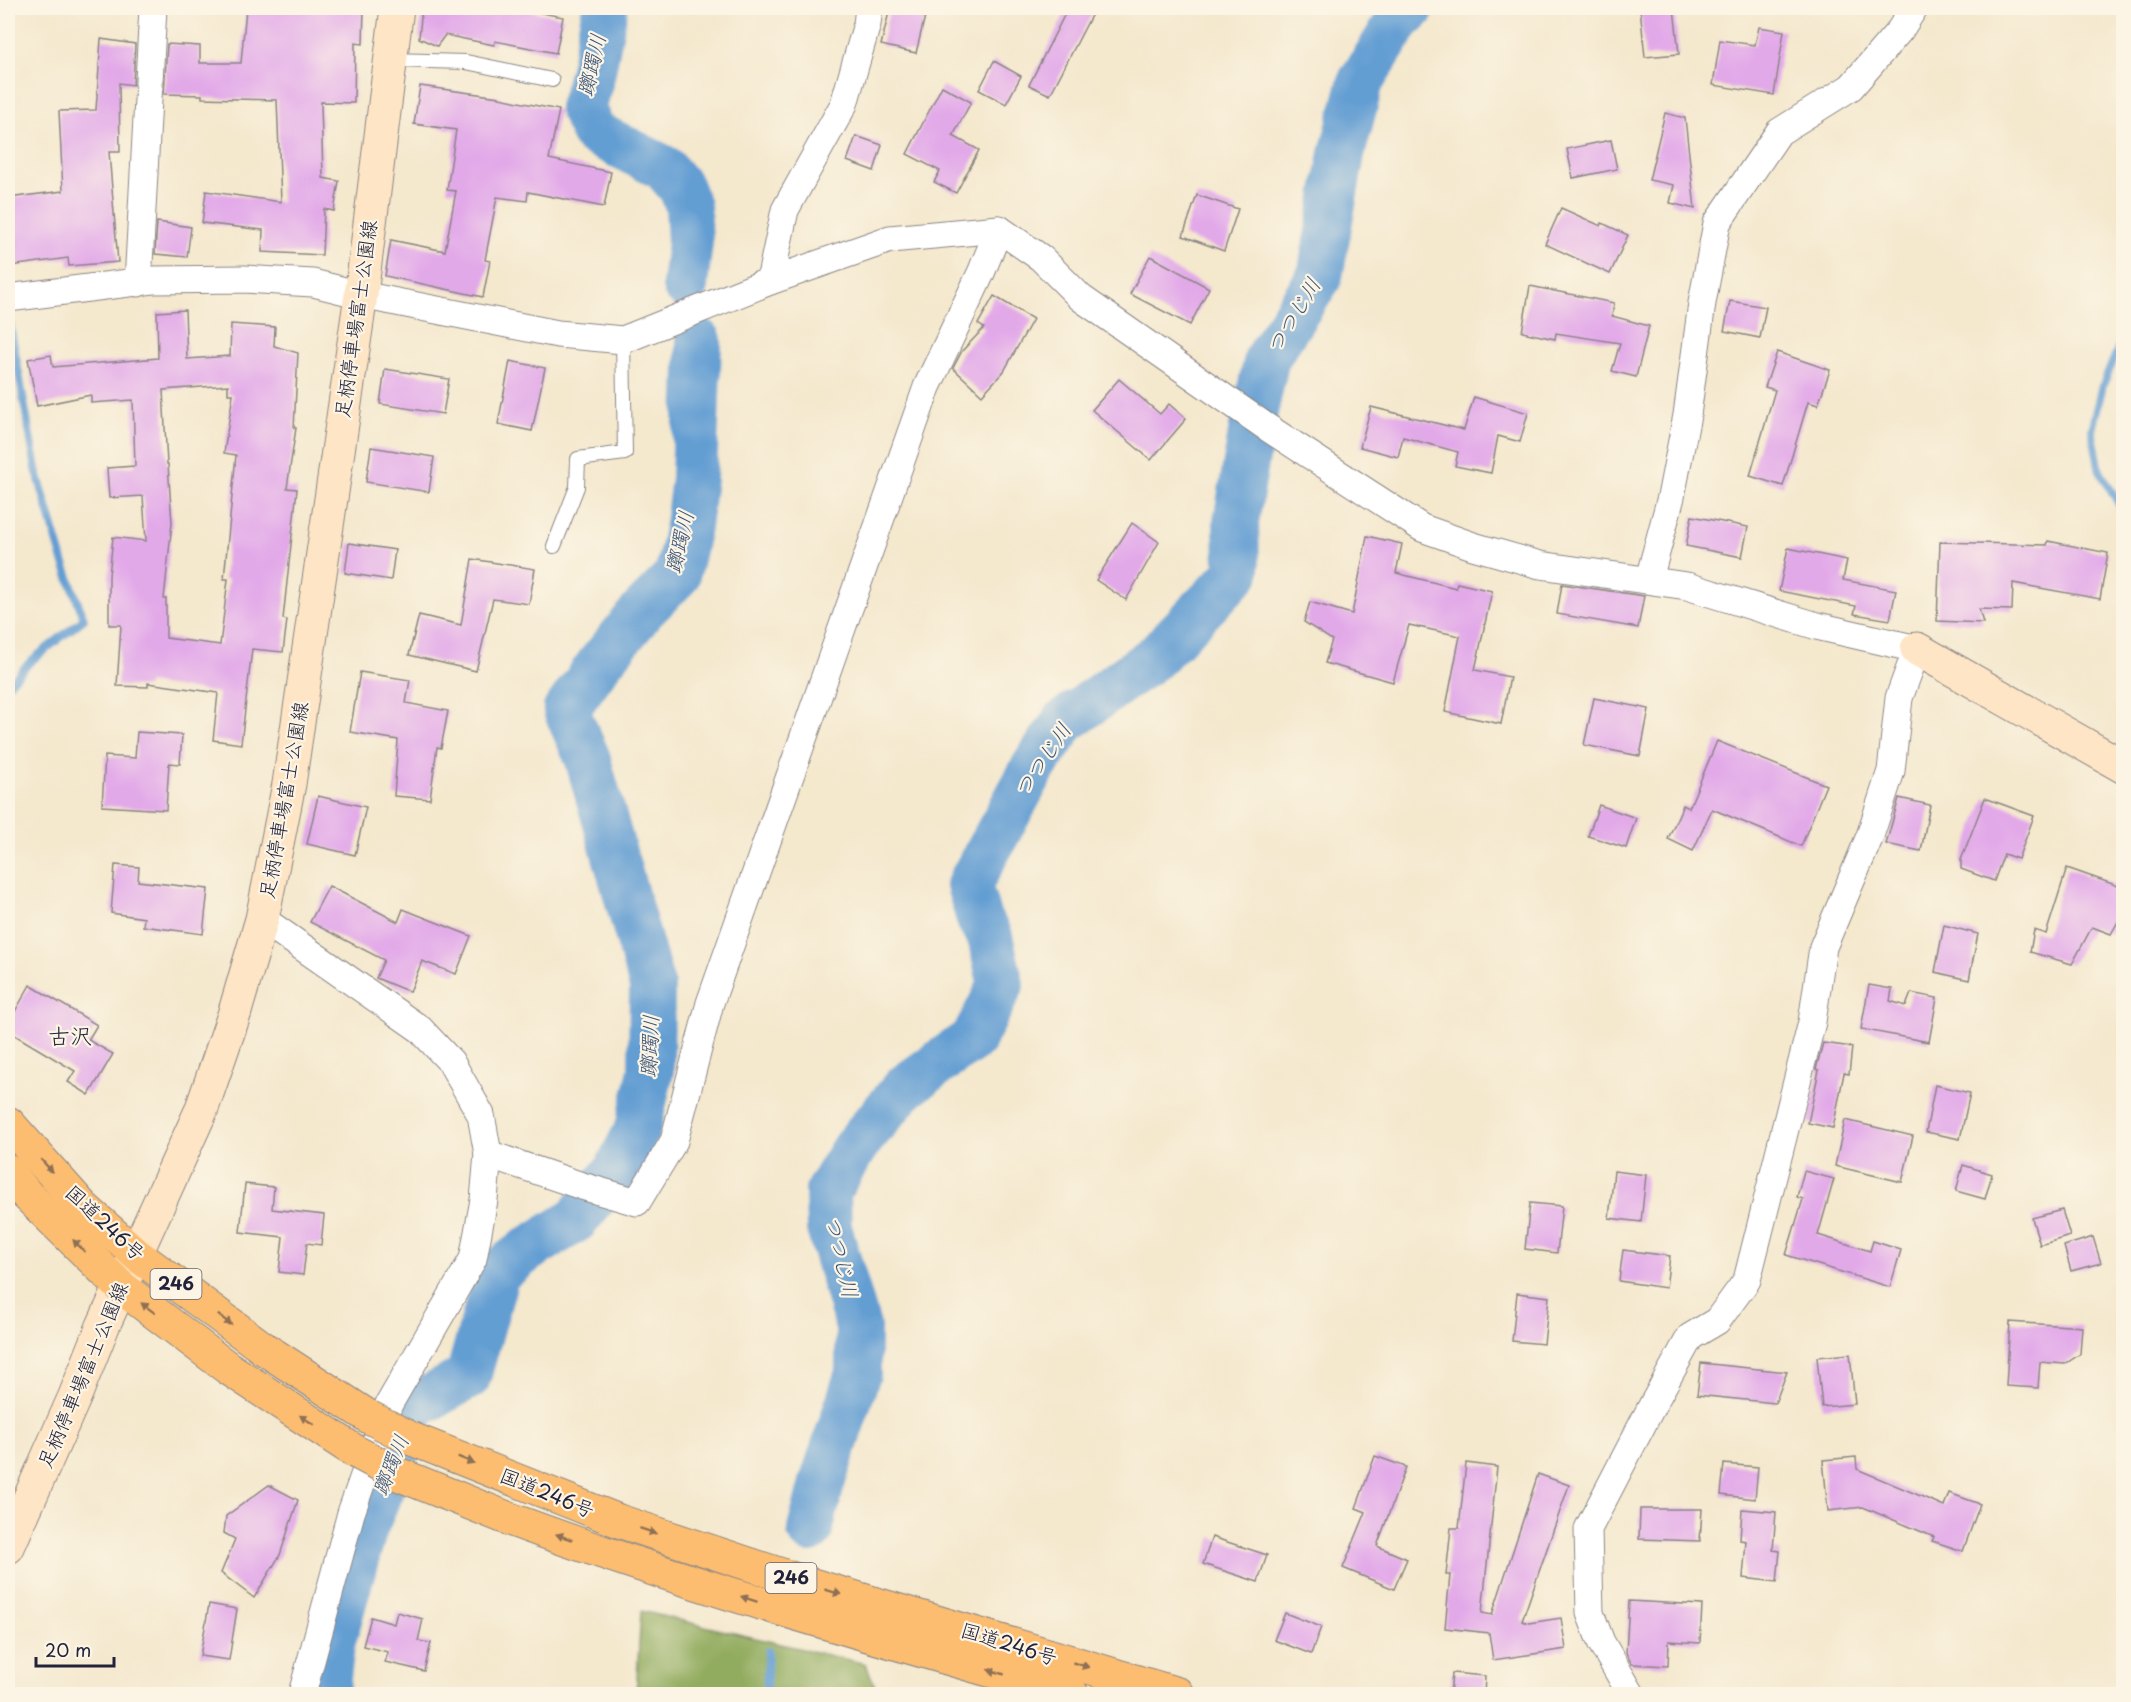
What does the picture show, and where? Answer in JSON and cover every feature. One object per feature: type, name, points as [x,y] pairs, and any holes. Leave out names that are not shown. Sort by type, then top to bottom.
[{"type":"highway","name":"国道246号","points":[[8,1123],[82,1206],[137,1255],[263,1348],[369,1417],[412,1439],[619,1521],[762,1569],[1178,1695]]},
{"type":"highway","name":"国道246号","points":[[8,1171],[26,1194],[121,1287],[228,1368],[356,1452],[398,1474],[512,1519],[623,1558],[803,1616],[1072,1695]]},
{"type":"main road","name":"足柄停車場富士公園線","points":[[8,1543],[201,1111],[234,1015],[262,919],[289,784],[361,296],[397,8]]},
{"type":"main road","points":[[1917,649],[2124,767]]},
{"type":"street","points":[[138,282],[153,8]]},
{"type":"street","points":[[770,281],[785,210],[844,104],[867,24],[869,8]]},
{"type":"street","points":[[1649,579],[1671,497],[1687,415],[1702,303],[1717,223],[1779,132],[1851,87],[1900,30],[1914,8]]},
{"type":"street","points":[[15,297],[153,280],[244,279],[313,283],[361,296],[558,334],[635,335],[770,281],[890,239],[999,229],[1041,258],[1081,298],[1264,426],[1422,528],[1473,546],[1540,565],[1687,586],[1818,626],[1917,649],[1899,698],[1892,771],[1870,836],[1822,947],[1812,1022],[1747,1280],[1717,1321],[1690,1337],[1588,1529],[1590,1613],[1601,1642],[1631,1695]]},
{"type":"street","points":[[488,1154],[637,1202],[674,1141],[710,1004],[927,387],[981,273],[999,229]]},
{"type":"street","points":[[262,919],[420,1029],[451,1062],[482,1115],[488,1154],[484,1200],[473,1259],[389,1404],[351,1513],[302,1695]]},
{"type":"lane","points":[[390,60],[466,62],[552,80]]},
{"type":"lane","points":[[554,546],[577,487],[578,459],[625,453],[635,335]]},
{"type":"green space","points":[[641,1611],[866,1664],[878,1694],[636,1694]]},
{"type":"building","points":[[246,8],[364,8],[363,44],[355,43],[354,103],[321,102],[323,178],[339,181],[334,211],[324,209],[322,255],[262,252],[263,230],[202,223],[206,191],[281,202],[277,100],[202,98],[202,95],[164,94],[167,44],[200,46],[200,63],[241,63]]},
{"type":"building","points":[[422,8],[515,8],[563,17],[556,53],[495,41],[494,45],[445,35],[437,46],[419,38]]},
{"type":"building","points":[[890,8],[927,8],[916,53],[881,45]]},
{"type":"building","points":[[1068,8],[1095,8],[1050,95],[1029,85]]},
{"type":"building","points":[[1640,8],[1674,8],[1679,54],[1645,57]]},
{"type":"building","points":[[1759,27],[1784,31],[1774,95],[1713,85],[1720,40],[1755,45]]},
{"type":"building","points":[[101,39],[135,44],[133,85],[119,83],[120,152],[109,152],[118,262],[69,266],[68,258],[11,266],[8,243],[8,198],[63,191],[59,111],[96,110]]},
{"type":"building","points":[[994,61],[1021,76],[1006,104],[979,90]]},
{"type":"building","points":[[420,86],[499,97],[559,110],[549,159],[611,172],[604,207],[528,192],[527,201],[497,197],[485,260],[490,261],[483,297],[385,276],[391,240],[445,251],[456,191],[447,190],[456,130],[414,124]]},
{"type":"building","points":[[942,86],[971,102],[953,136],[979,150],[956,193],[934,182],[940,171],[907,154]]},
{"type":"building","points":[[1665,113],[1685,118],[1695,209],[1670,203],[1674,185],[1649,180]]},
{"type":"building","points":[[856,136],[882,145],[874,171],[847,161]]},
{"type":"building","points":[[1611,140],[1617,169],[1573,178],[1567,149]]},
{"type":"building","points":[[1197,195],[1238,209],[1224,251],[1183,236]]},
{"type":"building","points":[[1561,208],[1628,235],[1610,274],[1545,244]]},
{"type":"building","points":[[157,222],[191,227],[187,257],[155,254]]},
{"type":"building","points":[[1150,256],[1209,288],[1190,325],[1130,294]]},
{"type":"building","points":[[1530,286],[1614,303],[1612,316],[1649,326],[1636,377],[1612,371],[1620,343],[1556,333],[1555,339],[1522,332]]},
{"type":"building","points":[[994,296],[1033,319],[1004,371],[982,395],[953,368],[962,351],[984,328],[978,324]]},
{"type":"building","points":[[1730,301],[1766,307],[1760,338],[1724,331]]},
{"type":"building","points":[[185,310],[187,359],[230,356],[231,324],[275,327],[274,346],[298,353],[294,428],[296,428],[287,488],[297,489],[283,619],[287,620],[283,652],[252,649],[241,744],[213,740],[218,693],[148,683],[148,687],[117,686],[121,625],[109,625],[109,576],[113,537],[146,541],[143,496],[109,498],[107,468],[135,466],[133,400],[91,403],[91,395],[37,406],[28,359],[51,355],[53,367],[158,358],[157,312]],"holes":[[[228,385],[228,394],[233,394],[224,453],[236,455],[224,579],[228,579],[220,645],[166,638],[166,599],[164,599],[172,523],[163,390]]]},
{"type":"building","points":[[1777,352],[1830,370],[1818,405],[1808,402],[1783,486],[1750,476],[1775,390],[1765,387]]},
{"type":"building","points":[[510,361],[545,368],[532,431],[498,424]]},
{"type":"building","points":[[385,369],[449,379],[443,414],[380,404]]},
{"type":"building","points":[[1119,379],[1160,414],[1169,404],[1186,419],[1151,460],[1092,410]]},
{"type":"building","points":[[1474,397],[1528,413],[1520,442],[1498,436],[1491,473],[1455,466],[1458,452],[1403,437],[1398,457],[1360,447],[1371,407],[1464,430]]},
{"type":"building","points":[[371,447],[434,457],[429,492],[366,482]]},
{"type":"building","points":[[1692,516],[1748,527],[1742,557],[1686,546]]},
{"type":"building","points":[[1132,523],[1159,542],[1126,600],[1096,580]]},
{"type":"building","points":[[1367,536],[1402,544],[1396,573],[1456,588],[1457,583],[1492,591],[1475,670],[1510,677],[1501,724],[1445,712],[1460,636],[1409,625],[1393,682],[1325,663],[1332,640],[1304,622],[1310,602],[1352,614]]},
{"type":"building","points":[[2048,541],[2108,553],[2100,599],[2013,583],[2012,610],[1979,609],[1983,623],[1937,621],[1940,542],[2047,545]]},
{"type":"building","points":[[349,543],[395,550],[391,580],[345,573]]},
{"type":"building","points":[[1788,548],[1847,560],[1843,580],[1896,590],[1890,620],[1854,614],[1856,606],[1779,591]]},
{"type":"building","points":[[472,559],[535,569],[529,604],[493,599],[476,671],[409,655],[419,615],[461,625]]},
{"type":"building","points":[[1562,584],[1644,596],[1638,628],[1557,614]]},
{"type":"building","points":[[360,672],[410,680],[406,703],[448,711],[441,748],[437,747],[430,799],[394,796],[398,740],[350,732]]},
{"type":"building","points":[[1594,698],[1649,709],[1640,756],[1584,745]]},
{"type":"building","points":[[137,732],[182,735],[180,764],[169,763],[166,810],[102,806],[105,756],[135,758]]},
{"type":"building","points":[[1717,741],[1826,785],[1801,846],[1712,809],[1693,851],[1668,839],[1683,805],[1689,808]]},
{"type":"building","points":[[318,796],[366,807],[355,855],[307,844]]},
{"type":"building","points":[[1899,798],[1930,805],[1921,851],[1886,844]]},
{"type":"building","points":[[1985,798],[2034,816],[2018,859],[2004,854],[1994,881],[1961,869],[1961,860]]},
{"type":"building","points":[[1599,805],[1636,818],[1626,848],[1588,836]]},
{"type":"building","points":[[115,865],[139,867],[138,881],[208,889],[203,934],[143,926],[144,918],[111,913]]},
{"type":"building","points":[[2067,868],[2124,888],[2124,911],[2111,934],[2092,927],[2072,964],[2030,952],[2034,930],[2046,934]]},
{"type":"building","points":[[329,886],[398,922],[403,909],[471,936],[456,974],[422,961],[410,992],[376,978],[384,960],[310,922]]},
{"type":"building","points":[[1944,925],[1978,934],[1969,980],[1935,972]]},
{"type":"building","points":[[30,985],[97,1025],[88,1040],[113,1054],[89,1095],[68,1082],[75,1071],[8,1031],[8,1024]]},
{"type":"building","points":[[1869,985],[1892,989],[1890,1001],[1906,1006],[1911,993],[1937,998],[1929,1042],[1861,1029]]},
{"type":"building","points":[[1823,1043],[1852,1047],[1849,1074],[1844,1073],[1833,1128],[1808,1123],[1819,1070],[1816,1069]]},
{"type":"building","points":[[1935,1085],[1970,1093],[1960,1139],[1926,1132]]},
{"type":"building","points":[[1845,1120],[1913,1136],[1902,1182],[1835,1166]]},
{"type":"building","points":[[1963,1165],[1992,1174],[1985,1199],[1956,1191]]},
{"type":"building","points":[[1614,1171],[1646,1175],[1641,1222],[1609,1218]]},
{"type":"building","points":[[1804,1171],[1834,1179],[1818,1235],[1870,1251],[1873,1241],[1901,1250],[1890,1287],[1786,1255],[1803,1199],[1797,1197]]},
{"type":"building","points":[[245,1184],[274,1187],[272,1209],[324,1215],[321,1245],[307,1243],[303,1275],[279,1272],[283,1237],[240,1232]]},
{"type":"building","points":[[1530,1203],[1562,1206],[1557,1253],[1525,1249]]},
{"type":"building","points":[[2062,1210],[2070,1236],[2040,1245],[2032,1218]]},
{"type":"building","points":[[2093,1237],[2101,1263],[2071,1271],[2064,1246]]},
{"type":"building","points":[[1623,1250],[1670,1256],[1666,1288],[1619,1281]]},
{"type":"building","points":[[1517,1293],[1549,1297],[1544,1344],[1512,1341]]},
{"type":"building","points":[[2010,1322],[2082,1327],[2080,1354],[2065,1364],[2040,1362],[2038,1388],[2006,1386]]},
{"type":"building","points":[[1850,1354],[1855,1404],[1822,1407],[1817,1357]]},
{"type":"building","points":[[1701,1363],[1787,1372],[1775,1403],[1697,1395]]},
{"type":"building","points":[[1375,1456],[1406,1467],[1377,1546],[1407,1559],[1394,1589],[1343,1568],[1366,1512],[1356,1508]]},
{"type":"building","points":[[1856,1457],[1857,1469],[1944,1506],[1949,1493],[1980,1504],[1963,1551],[1932,1541],[1934,1537],[1863,1507],[1828,1511],[1823,1460]]},
{"type":"building","points":[[1466,1463],[1497,1467],[1482,1613],[1492,1615],[1538,1474],[1569,1485],[1522,1621],[1529,1623],[1561,1618],[1566,1649],[1493,1660],[1489,1633],[1445,1628],[1450,1575],[1446,1575],[1451,1528],[1459,1528]]},
{"type":"building","points":[[1724,1464],[1758,1467],[1755,1499],[1721,1495]]},
{"type":"building","points":[[269,1485],[298,1500],[280,1555],[254,1598],[221,1573],[235,1539],[224,1533],[226,1516]]},
{"type":"building","points":[[1640,1509],[1702,1509],[1700,1541],[1639,1539]]},
{"type":"building","points":[[1742,1509],[1776,1512],[1773,1550],[1780,1551],[1777,1582],[1743,1578],[1746,1541],[1740,1540]]},
{"type":"building","points":[[1212,1537],[1267,1555],[1258,1582],[1203,1564]]},
{"type":"building","points":[[1629,1601],[1702,1605],[1700,1643],[1669,1641],[1668,1666],[1632,1664],[1626,1653]]},
{"type":"building","points":[[209,1604],[237,1609],[229,1660],[200,1656]]},
{"type":"building","points":[[397,1612],[423,1619],[418,1641],[431,1643],[424,1671],[385,1662],[388,1652],[363,1646],[371,1617],[394,1624]]},
{"type":"building","points":[[1285,1613],[1321,1627],[1311,1654],[1274,1640]]},
{"type":"building","points":[[1452,1673],[1485,1676],[1484,1695],[1450,1695]]},
{"type":"waterway","name":"躑躅川","points":[[605,8],[592,76],[582,108],[594,133],[664,168],[681,188],[688,206],[690,242],[685,285]]},
{"type":"waterway","name":"つつじ川","points":[[810,1530],[822,1483],[858,1373],[858,1327],[829,1228],[828,1191],[856,1145],[906,1086],[974,1038],[1001,985],[990,937],[979,919],[969,885],[1035,765],[1064,722],[1155,657],[1237,573],[1236,522],[1253,421],[1267,358],[1320,276],[1342,154],[1361,81],[1399,20],[1412,8]]},
{"type":"waterway","points":[[8,313],[36,469],[63,561],[84,619],[31,661],[8,685]]},
{"type":"waterway","points":[[2124,334],[2103,385],[2092,430],[2100,471],[2124,513]]},
{"type":"waterway","name":"躑躅川","points":[[326,1694],[332,1644],[365,1528],[415,1406],[468,1377],[497,1273],[527,1250],[576,1220],[616,1171],[638,1128],[651,1071],[652,986],[587,757],[566,710],[599,664],[643,610],[677,576],[688,526],[694,479],[699,341]]},
{"type":"waterway","name":"つつじ川","points":[[766,1694],[768,1651]]},
{"type":"district","name":"古沢","points":[[70,1036]]}]
